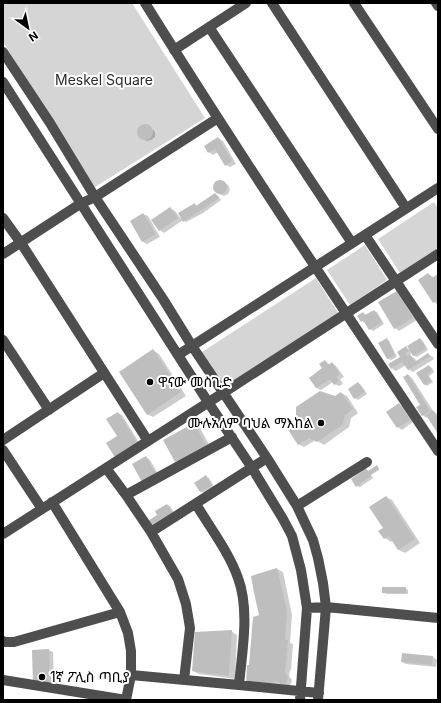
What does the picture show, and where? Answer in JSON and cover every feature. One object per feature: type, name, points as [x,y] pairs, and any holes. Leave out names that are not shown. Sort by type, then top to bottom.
[{"type":"street","points":[[145,3],[315,267],[438,451]]},
{"type":"street","points":[[174,50],[246,3]]},
{"type":"street","points":[[272,3],[406,208]]},
{"type":"street","points":[[354,3],[438,129]]},
{"type":"street","points":[[209,27],[352,243]]},
{"type":"street","points":[[3,52],[26,85],[95,197],[297,506],[318,558],[326,607],[319,697],[300,696],[238,685],[131,675]]},
{"type":"street","points":[[3,82],[80,204],[252,468],[292,536],[302,570],[307,608],[300,696]]},
{"type":"street","points":[[12,95],[26,85]]},
{"type":"street","points":[[3,254],[218,118]]},
{"type":"street","points":[[178,355],[406,208],[436,192]]},
{"type":"street","points":[[3,218],[21,243],[148,441]]},
{"type":"street","points":[[365,235],[438,344]]},
{"type":"street","points":[[3,534],[438,254]]},
{"type":"street","points":[[148,308],[163,299]]},
{"type":"street","points":[[3,340],[49,410]]},
{"type":"street","points":[[3,440],[104,373]]},
{"type":"street","points":[[126,495],[232,437]]},
{"type":"street","points":[[3,450],[42,509]]},
{"type":"street","points":[[151,532],[267,458]]},
{"type":"street","points":[[297,506],[366,462]]},
{"type":"street","points":[[106,468],[151,532],[178,579],[186,604],[190,628],[184,680]]},
{"type":"street","points":[[3,680],[126,700],[131,675],[131,651],[128,633],[120,612],[52,502]]},
{"type":"street","points":[[196,504],[228,556],[239,579],[243,599],[245,623],[238,685]]},
{"type":"street","points":[[307,608],[326,607],[438,618]]},
{"type":"street","points":[[3,641],[14,642],[120,612]]},
{"type":"green space","name":"Meskel Square","points":[[3,3],[132,3],[205,118],[95,187],[3,42]]},
{"type":"green space","points":[[434,202],[438,209],[438,248],[400,273],[378,239]]},
{"type":"green space","points":[[365,245],[387,280],[350,305],[327,270]]},
{"type":"green space","points":[[316,278],[338,313],[222,389],[199,354]]},
{"type":"building","points":[[145,124],[151,126],[153,132],[151,138],[145,140],[139,138],[137,132],[139,126]]},
{"type":"building","points":[[218,137],[232,161],[225,166],[215,149],[208,153],[204,146]]},
{"type":"building","points":[[217,180],[223,180],[227,184],[227,190],[223,194],[217,194],[213,190],[213,184]]},
{"type":"building","points":[[215,193],[219,198],[183,222],[178,213],[195,203],[196,206]]},
{"type":"building","points":[[170,207],[178,218],[159,231],[151,220]]},
{"type":"building","points":[[143,213],[156,234],[142,242],[130,221]]},
{"type":"building","points":[[428,273],[432,278],[438,274],[438,300],[433,303],[418,280]]},
{"type":"building","points":[[397,291],[413,318],[394,329],[378,302]]},
{"type":"building","points":[[374,310],[382,322],[369,330],[363,320],[361,322],[357,316],[363,312],[365,315]]},
{"type":"building","points":[[387,338],[395,355],[387,359],[378,343]]},
{"type":"building","points":[[420,338],[426,348],[413,356],[407,346]]},
{"type":"building","points":[[406,346],[409,351],[405,353],[407,356],[410,354],[415,362],[428,353],[430,356],[408,370],[402,362],[391,369],[388,364],[400,357],[397,352]]},
{"type":"building","name":"ዋናው መስጊድ","points":[[153,349],[181,392],[147,415],[119,372]]},
{"type":"building","points":[[325,360],[328,365],[332,362],[340,374],[336,377],[339,381],[334,385],[330,379],[316,388],[309,378],[322,368],[319,364]]},
{"type":"building","points":[[429,365],[432,371],[427,374],[431,381],[424,385],[416,373]]},
{"type":"building","points":[[408,374],[430,411],[422,416],[416,407],[420,405],[403,377]]},
{"type":"building","points":[[358,382],[365,392],[354,399],[348,389]]},
{"type":"building","points":[[320,391],[335,396],[341,392],[353,409],[345,415],[343,424],[317,442],[309,438],[298,445],[285,425],[296,419],[296,407]]},
{"type":"building","points":[[399,403],[410,420],[397,428],[386,412]]},
{"type":"building","points":[[433,410],[438,418],[438,434],[426,415]]},
{"type":"building","points":[[118,412],[136,441],[133,449],[116,459],[106,443],[117,436],[106,419]]},
{"type":"building","points":[[194,423],[206,445],[175,462],[163,440]]},
{"type":"building","points":[[146,456],[156,474],[142,482],[132,464]]},
{"type":"building","points":[[377,465],[379,469],[356,487],[351,479],[366,468],[368,471]]},
{"type":"building","points":[[206,475],[212,485],[200,492],[194,483]]},
{"type":"building","points":[[386,496],[415,539],[398,550],[389,536],[384,539],[378,531],[383,528],[369,507]]},
{"type":"building","points":[[167,504],[173,514],[152,528],[148,521],[157,515],[155,511]]},
{"type":"building","points":[[277,568],[287,611],[285,640],[288,640],[285,673],[288,677],[287,682],[280,684],[276,681],[272,682],[271,685],[246,684],[253,617],[259,615],[251,576]]},
{"type":"building","points":[[382,587],[406,587],[406,593],[382,593]]},
{"type":"building","points":[[232,630],[229,676],[192,671],[195,632]]},
{"type":"building","points":[[49,649],[50,683],[33,684],[32,650]]},
{"type":"building","points":[[402,653],[433,656],[432,665],[401,662]]},
{"type":"place","name":"ዋናው መስጊድ","points":[[150,382]]},
{"type":"place","name":"ሙሉአለም ባህል ማእከል","points":[[321,423]]},
{"type":"place","name":"1ኛ ፖሊስ ጣቢያ","points":[[42,677]]}]
